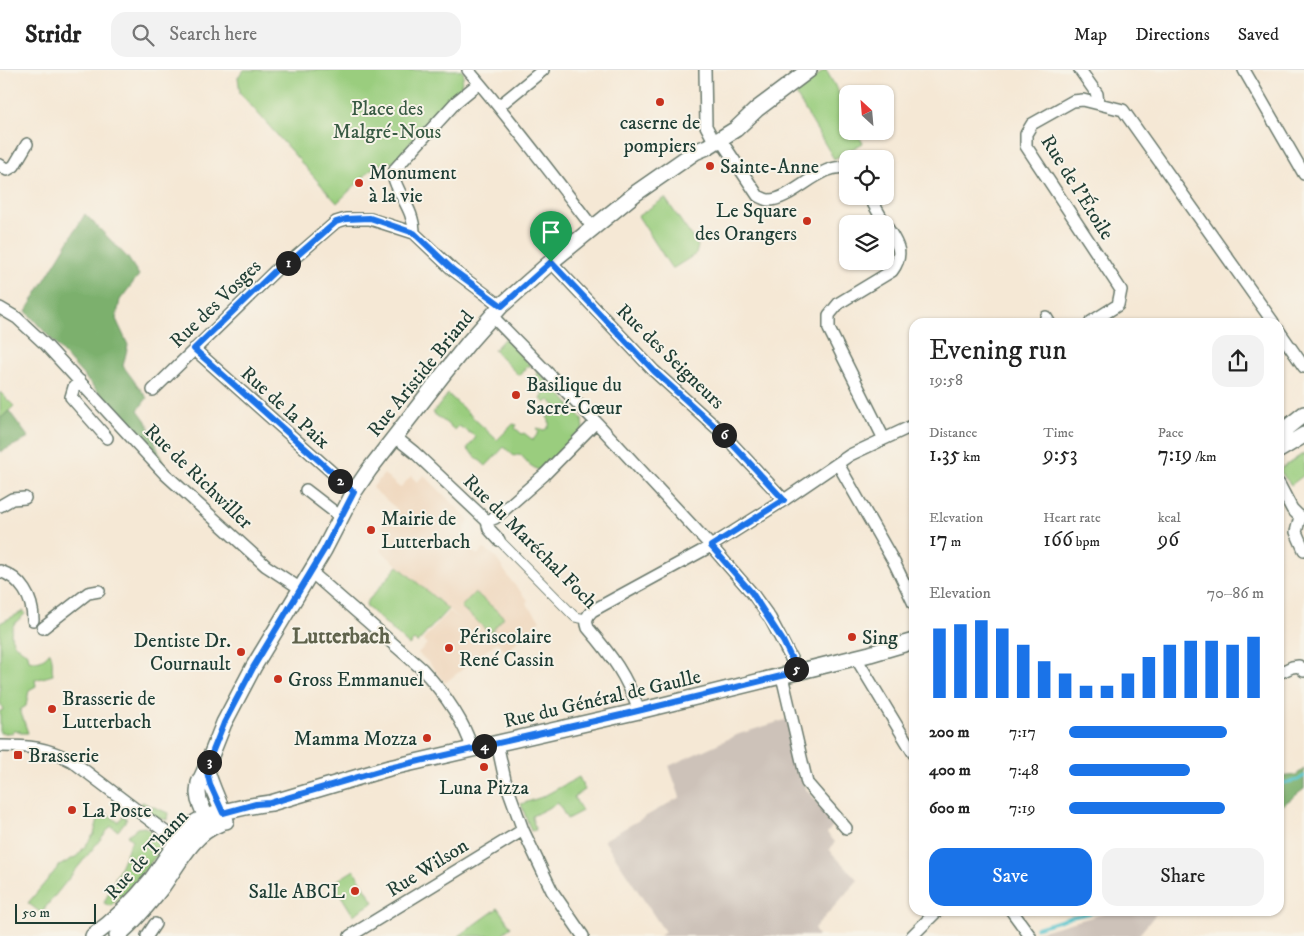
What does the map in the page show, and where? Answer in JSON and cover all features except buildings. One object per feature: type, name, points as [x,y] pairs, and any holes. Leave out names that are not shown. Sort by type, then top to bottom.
[{"type":"main road","name":"Rue Aristide Briand","points":[[208,823],[198,793],[198,783],[224,723],[254,666],[311,572],[354,492],[394,436],[470,340],[497,311],[551,262],[636,193],[695,152],[718,141],[809,70]]},
{"type":"main road","points":[[1284,430],[1304,414]]},
{"type":"main road","points":[[1284,447],[1304,435]]},
{"type":"main road","name":"Rue du Général de Gaulle","points":[[208,823],[256,804],[270,803],[389,768],[639,711],[856,658],[909,642]]},
{"type":"main road","points":[[206,768],[210,784],[225,817]]},
{"type":"main road","name":"Rue de Thann","points":[[116,936],[137,917],[184,846],[195,823],[208,823]]},
{"type":"main road","name":"Rue de Thann","points":[[93,936],[135,898],[184,846]]},
{"type":"street","points":[[468,70],[478,84],[500,106],[593,228]]},
{"type":"street","points":[[500,106],[543,70]]},
{"type":"street","points":[[705,70],[706,126],[758,196],[768,200],[779,198],[828,170],[839,169]]},
{"type":"street","points":[[1080,70],[1097,94],[1098,103]]},
{"type":"street","points":[[1244,70],[1304,174]]},
{"type":"street","points":[[478,84],[456,102],[396,168],[393,175],[398,189],[409,208],[414,224],[414,233],[497,311],[596,422],[711,546],[757,599],[783,641],[798,672]]},
{"type":"street","name":"Rue de l'Étoile","points":[[1097,318],[1118,305],[1121,290],[1026,146],[1026,134],[1032,124],[1073,101],[1083,100],[1123,110],[1270,318]]},
{"type":"street","points":[[0,165],[7,170],[14,166],[27,144]]},
{"type":"street","name":"Rue des Vosges","points":[[153,390],[278,268],[291,261],[336,222],[346,219],[370,218],[414,233]]},
{"type":"street","points":[[894,239],[900,254],[894,268]]},
{"type":"street","name":"Rue des Seigneurs","points":[[551,262],[654,371],[720,431],[784,500]]},
{"type":"street","points":[[884,439],[829,329],[829,315],[839,303],[893,270]]},
{"type":"street","name":"Rue de Richwiller","points":[[0,308],[17,318],[33,332],[165,474],[266,566],[301,589]]},
{"type":"street","points":[[1284,338],[1304,367]]},
{"type":"street","name":"Rue de la Paix","points":[[194,349],[354,492]]},
{"type":"street","points":[[80,381],[74,387],[72,397],[107,438]]},
{"type":"street","points":[[486,521],[495,518],[544,475],[596,422]]},
{"type":"street","points":[[586,619],[592,611],[711,546],[850,455],[909,427]]},
{"type":"street","name":"Rue du Maréchal Foch","points":[[394,436],[414,452],[486,521],[489,529],[499,540],[575,617],[586,619],[588,628],[613,656],[631,688],[639,711]]},
{"type":"street","points":[[838,464],[895,564],[909,593]]},
{"type":"street","points":[[306,490],[341,517]]},
{"type":"street","points":[[1284,494],[1292,509],[1302,517],[1296,532],[1304,550]]},
{"type":"street","points":[[0,506],[12,499],[25,498]]},
{"type":"street","points":[[0,571],[6,573],[23,586],[31,605],[33,620]]},
{"type":"street","points":[[311,572],[422,669],[440,690],[467,731],[472,748]]},
{"type":"street","points":[[43,628],[88,593],[99,591]]},
{"type":"street","points":[[856,658],[909,746]]},
{"type":"street","points":[[1284,671],[1292,667],[1302,669]]},
{"type":"street","points":[[782,676],[807,783],[846,828]]},
{"type":"street","points":[[497,743],[505,780],[523,830],[552,891],[583,936]]},
{"type":"street","points":[[0,746],[33,746],[43,748],[72,761],[184,846]]},
{"type":"street","name":"Rue Wilson","points":[[352,935],[523,830]]},
{"type":"street","points":[[912,936],[932,916]]},
{"type":"street","points":[[1015,916],[1030,936]]},
{"type":"street","points":[[147,936],[156,924]]},
{"type":"shaded area","points":[[384,474],[400,488],[411,476],[417,482],[424,475],[469,520],[463,535],[468,539],[464,544],[477,555],[484,549],[494,555],[512,582],[528,600],[526,603],[540,620],[506,652],[497,642],[445,683],[430,664],[418,653],[427,644],[423,640],[449,611],[461,620],[380,550],[391,537],[381,527],[397,509],[372,488]]},
{"type":"shaded area","points":[[788,719],[805,788],[835,823],[827,833],[835,842],[829,850],[858,880],[814,929],[818,936],[660,936],[665,932],[604,840],[680,797],[669,766],[739,734]]},
{"type":"shaded area","points":[[1095,916],[1154,916],[1138,936],[1034,936],[1038,932]]},
{"type":"green space","name":"Place des Malgré-Nous","points":[[244,70],[461,70],[464,73],[460,89],[429,120],[394,162],[376,165],[337,203],[240,93],[238,77]]},
{"type":"green space","points":[[826,70],[839,93],[839,140],[861,140],[863,143],[850,150],[839,150],[839,156],[834,159],[796,95]]},
{"type":"green space","points":[[665,198],[698,246],[696,254],[672,269],[638,216]]},
{"type":"green space","points":[[85,214],[128,258],[139,275],[120,300],[116,319],[128,345],[123,366],[147,398],[138,410],[148,424],[164,466],[26,311]]},
{"type":"green space","points":[[505,338],[531,366],[527,366],[519,376],[494,350]]},
{"type":"green space","points":[[537,371],[555,388],[582,419],[583,429],[541,472],[530,465],[520,454],[514,456],[504,447],[486,466],[467,449],[476,437],[459,426],[455,430],[433,413],[448,394],[497,440],[513,424],[517,425],[515,428],[522,434],[524,433],[533,440],[539,432],[537,428],[544,430],[548,428],[547,417],[554,415],[558,408],[549,400],[545,403],[541,399],[544,394],[538,390],[538,385],[533,385],[530,382],[537,375]]},
{"type":"green space","points":[[0,392],[14,406],[0,419]]},
{"type":"green space","points":[[9,411],[29,438],[0,452],[0,419]]},
{"type":"green space","points":[[1304,453],[1304,475],[1291,485],[1284,476],[1284,467]]},
{"type":"green space","points":[[398,566],[448,609],[417,643],[414,640],[409,645],[367,607],[366,603]]},
{"type":"green space","points":[[475,592],[504,617],[490,633],[461,607]]},
{"type":"green space","points":[[24,611],[25,614],[12,628],[13,642],[28,654],[29,660],[41,660],[50,652],[53,675],[35,680],[36,686],[29,690],[26,706],[20,710],[28,733],[13,731],[12,733],[0,733],[0,711],[3,710],[0,702],[0,623]]},
{"type":"green space","points":[[1304,769],[1304,789],[1284,804],[1284,776],[1296,775]]},
{"type":"green space","points":[[579,777],[585,790],[574,797],[582,811],[567,819],[558,803],[532,816],[536,830],[531,831],[521,804],[542,797]]},
{"type":"green space","points":[[142,802],[168,813],[167,820],[154,817],[140,807]]},
{"type":"green space","points":[[105,812],[118,822],[123,816],[127,819],[118,831],[111,826],[41,913],[28,903],[59,866],[77,856],[94,834],[98,819]]},
{"type":"green space","points":[[145,827],[167,843],[128,890],[110,906],[104,903],[132,840],[127,836],[137,828]]},
{"type":"green space","points":[[354,870],[374,902],[353,915],[333,883]]},
{"type":"green space","points":[[498,908],[511,927],[503,933],[504,936],[459,936]]},
{"type":"waterway","points":[[1284,783],[1298,780],[1304,776]]},
{"type":"waterway","points":[[1036,928],[1077,916]]},
{"type":"place","name":"caserne de pompiers","points":[[660,102]]},
{"type":"place","name":"Sainte-Anne","points":[[710,166]]},
{"type":"place","name":"Monument à la vie","points":[[359,183]]},
{"type":"place","name":"Le Square des Orangers","points":[[807,221]]},
{"type":"place","name":"Basilique du Sacré-Cœur","points":[[516,395]]},
{"type":"place","name":"Mairie de Lutterbach","points":[[371,530]]},
{"type":"place","name":"Sing","points":[[852,637]]},
{"type":"place","name":"Périscolaire René Cassin","points":[[449,648]]},
{"type":"place","name":"Dentiste Dr. Cournault","points":[[241,652]]},
{"type":"place","name":"Gross Emmanuel","points":[[278,679]]},
{"type":"place","name":"Brasserie de Lutterbach","points":[[52,709]]},
{"type":"place","name":"Mamma Mozza","points":[[427,738]]},
{"type":"place","name":"Brasserie","points":[[18,755]]},
{"type":"place","name":"Luna Pizza","points":[[484,767]]},
{"type":"place","name":"La Poste","points":[[72,810]]},
{"type":"place","name":"Salle ABCL","points":[[355,891]]},
{"type":"district","name":"Lutterbach","points":[[341,635]]},
{"type":"route","points":[[370,218],[414,233],[453,270],[502,306],[551,262],[654,371],[720,431],[784,500],[711,546],[752,593],[770,618],[798,672],[389,768],[270,803],[256,804],[223,813],[210,784],[206,768],[224,723],[254,666],[324,550],[354,492],[346,487],[194,349],[278,268],[291,261],[336,222],[346,219],[370,218]]}]
